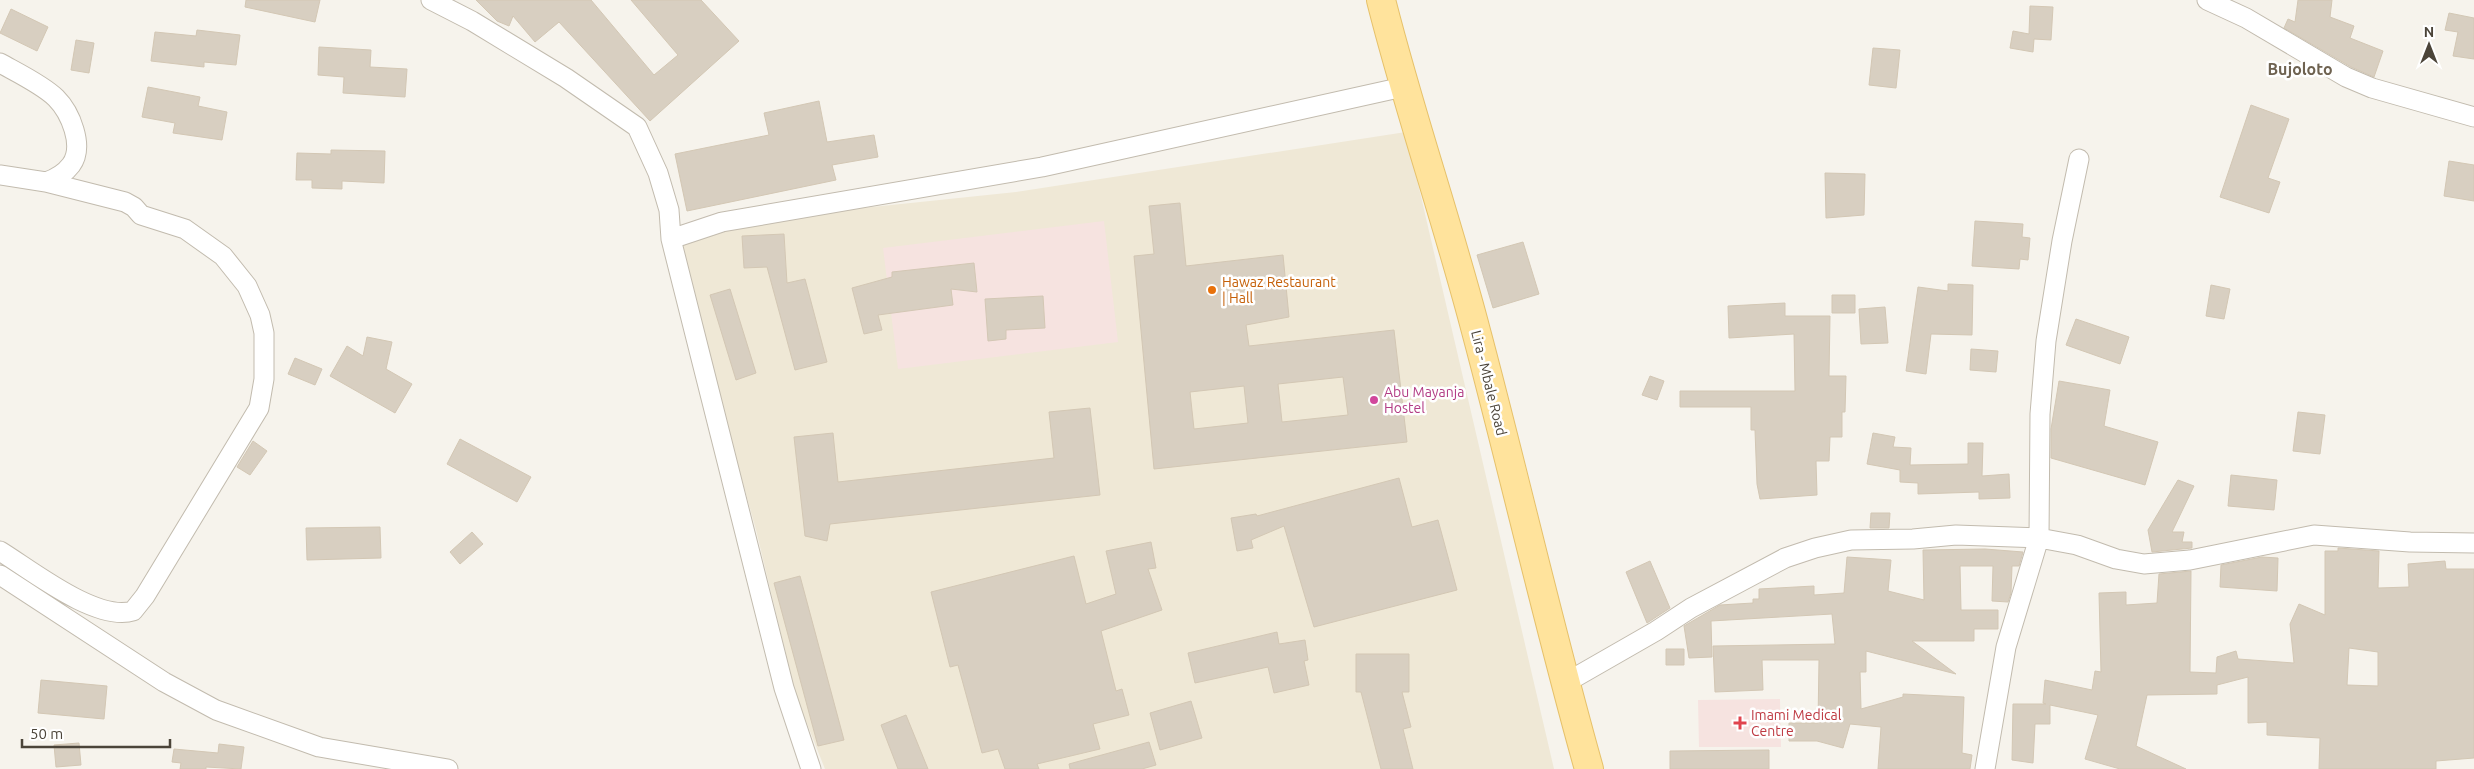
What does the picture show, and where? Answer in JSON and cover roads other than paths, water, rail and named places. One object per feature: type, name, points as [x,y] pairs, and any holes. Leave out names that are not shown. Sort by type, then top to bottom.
[{"type":"main road","name":"Lira - Mbale Road","points":[[1381,0],[1403,87],[1476,329],[1543,601],[1567,682],[1589,769]]},
{"type":"street","points":[[431,0],[472,21],[566,78],[637,127],[658,173],[669,210],[671,239],[784,688],[811,769]]},
{"type":"street","points":[[2207,0],[2246,18],[2346,78],[2372,88],[2474,117]]},
{"type":"street","points":[[0,63],[55,97],[69,116],[75,133],[76,150],[72,164],[57,178],[46,182]]},
{"type":"street","points":[[671,239],[722,222],[1042,167],[1336,104],[1403,87]]},
{"type":"street","points":[[1986,769],[2006,647],[2039,538],[2040,414],[2046,341],[2062,241],[2079,159]]},
{"type":"street","points":[[0,175],[46,182],[125,202],[134,207],[141,215],[185,229],[224,256],[247,286],[260,315],[264,333],[264,379],[259,408],[145,596],[133,611],[118,614],[78,600],[0,551]]},
{"type":"street","points":[[1567,682],[1649,636],[1691,608],[1785,558],[1815,548],[1851,540],[1913,539],[1956,535],[2039,538],[2077,545],[2116,560],[2144,564],[2190,560],[2314,535],[2410,542],[2474,543]]},
{"type":"street","points":[[0,575],[164,682],[216,710],[319,747],[448,769]]},
{"type":"place","name":"Hawaz Restaurant | Hall","points":[[1212,290]]},
{"type":"place","name":"Abu Mayanja Hostel","points":[[1374,400]]},
{"type":"place","name":"Imami Medical Centre","points":[[1740,723]]},
{"type":"district","name":"Bujoloto","points":[[2300,69]]}]
